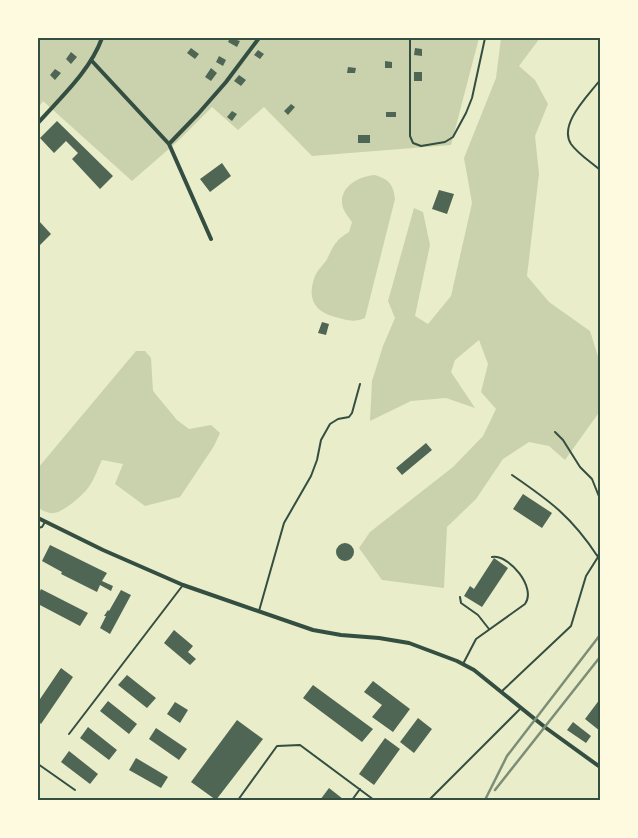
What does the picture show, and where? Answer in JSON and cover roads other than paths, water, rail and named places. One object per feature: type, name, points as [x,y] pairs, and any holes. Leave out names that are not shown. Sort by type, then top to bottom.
[{"type":"street","points":[[38,124],[84,71],[102,38]]},
{"type":"street","points":[[168,144],[226,82],[259,38]]},
{"type":"street","points":[[91,60],[168,144],[211,240]]},
{"type":"street","points":[[38,518],[102,550],[183,585],[313,630],[409,643],[441,654],[474,670],[546,728],[600,767]]},
{"type":"lane","points":[[410,38],[410,136],[413,142],[421,146],[445,142],[453,137],[472,98],[485,38]]},
{"type":"lane","points":[[600,80],[574,114],[568,137],[574,148],[600,170]]},
{"type":"lane","points":[[259,611],[284,523],[311,476],[321,440],[330,424],[338,419],[349,418],[360,384]]},
{"type":"lane","points":[[555,432],[563,440],[580,468],[592,479],[598,494],[600,507]]},
{"type":"lane","points":[[512,474],[559,508],[599,556]]},
{"type":"lane","points":[[38,528],[42,527],[44,522]]},
{"type":"lane","points":[[501,692],[571,626],[586,576],[599,556],[600,550]]},
{"type":"lane","points":[[463,664],[473,642],[525,604],[529,597],[526,585],[516,568],[499,557],[492,558]]},
{"type":"lane","points":[[69,734],[183,585]]},
{"type":"lane","points":[[460,597],[463,606],[478,615],[489,629]]},
{"type":"lane","points":[[429,800],[521,708]]},
{"type":"lane","points":[[238,800],[277,746],[289,744],[300,745],[374,800]]},
{"type":"lane","points":[[38,764],[75,790]]},
{"type":"lane","points":[[352,800],[360,790]]},
{"type":"railway","points":[[485,800],[507,756],[600,635]]},
{"type":"railway","points":[[495,790],[600,657]]}]
